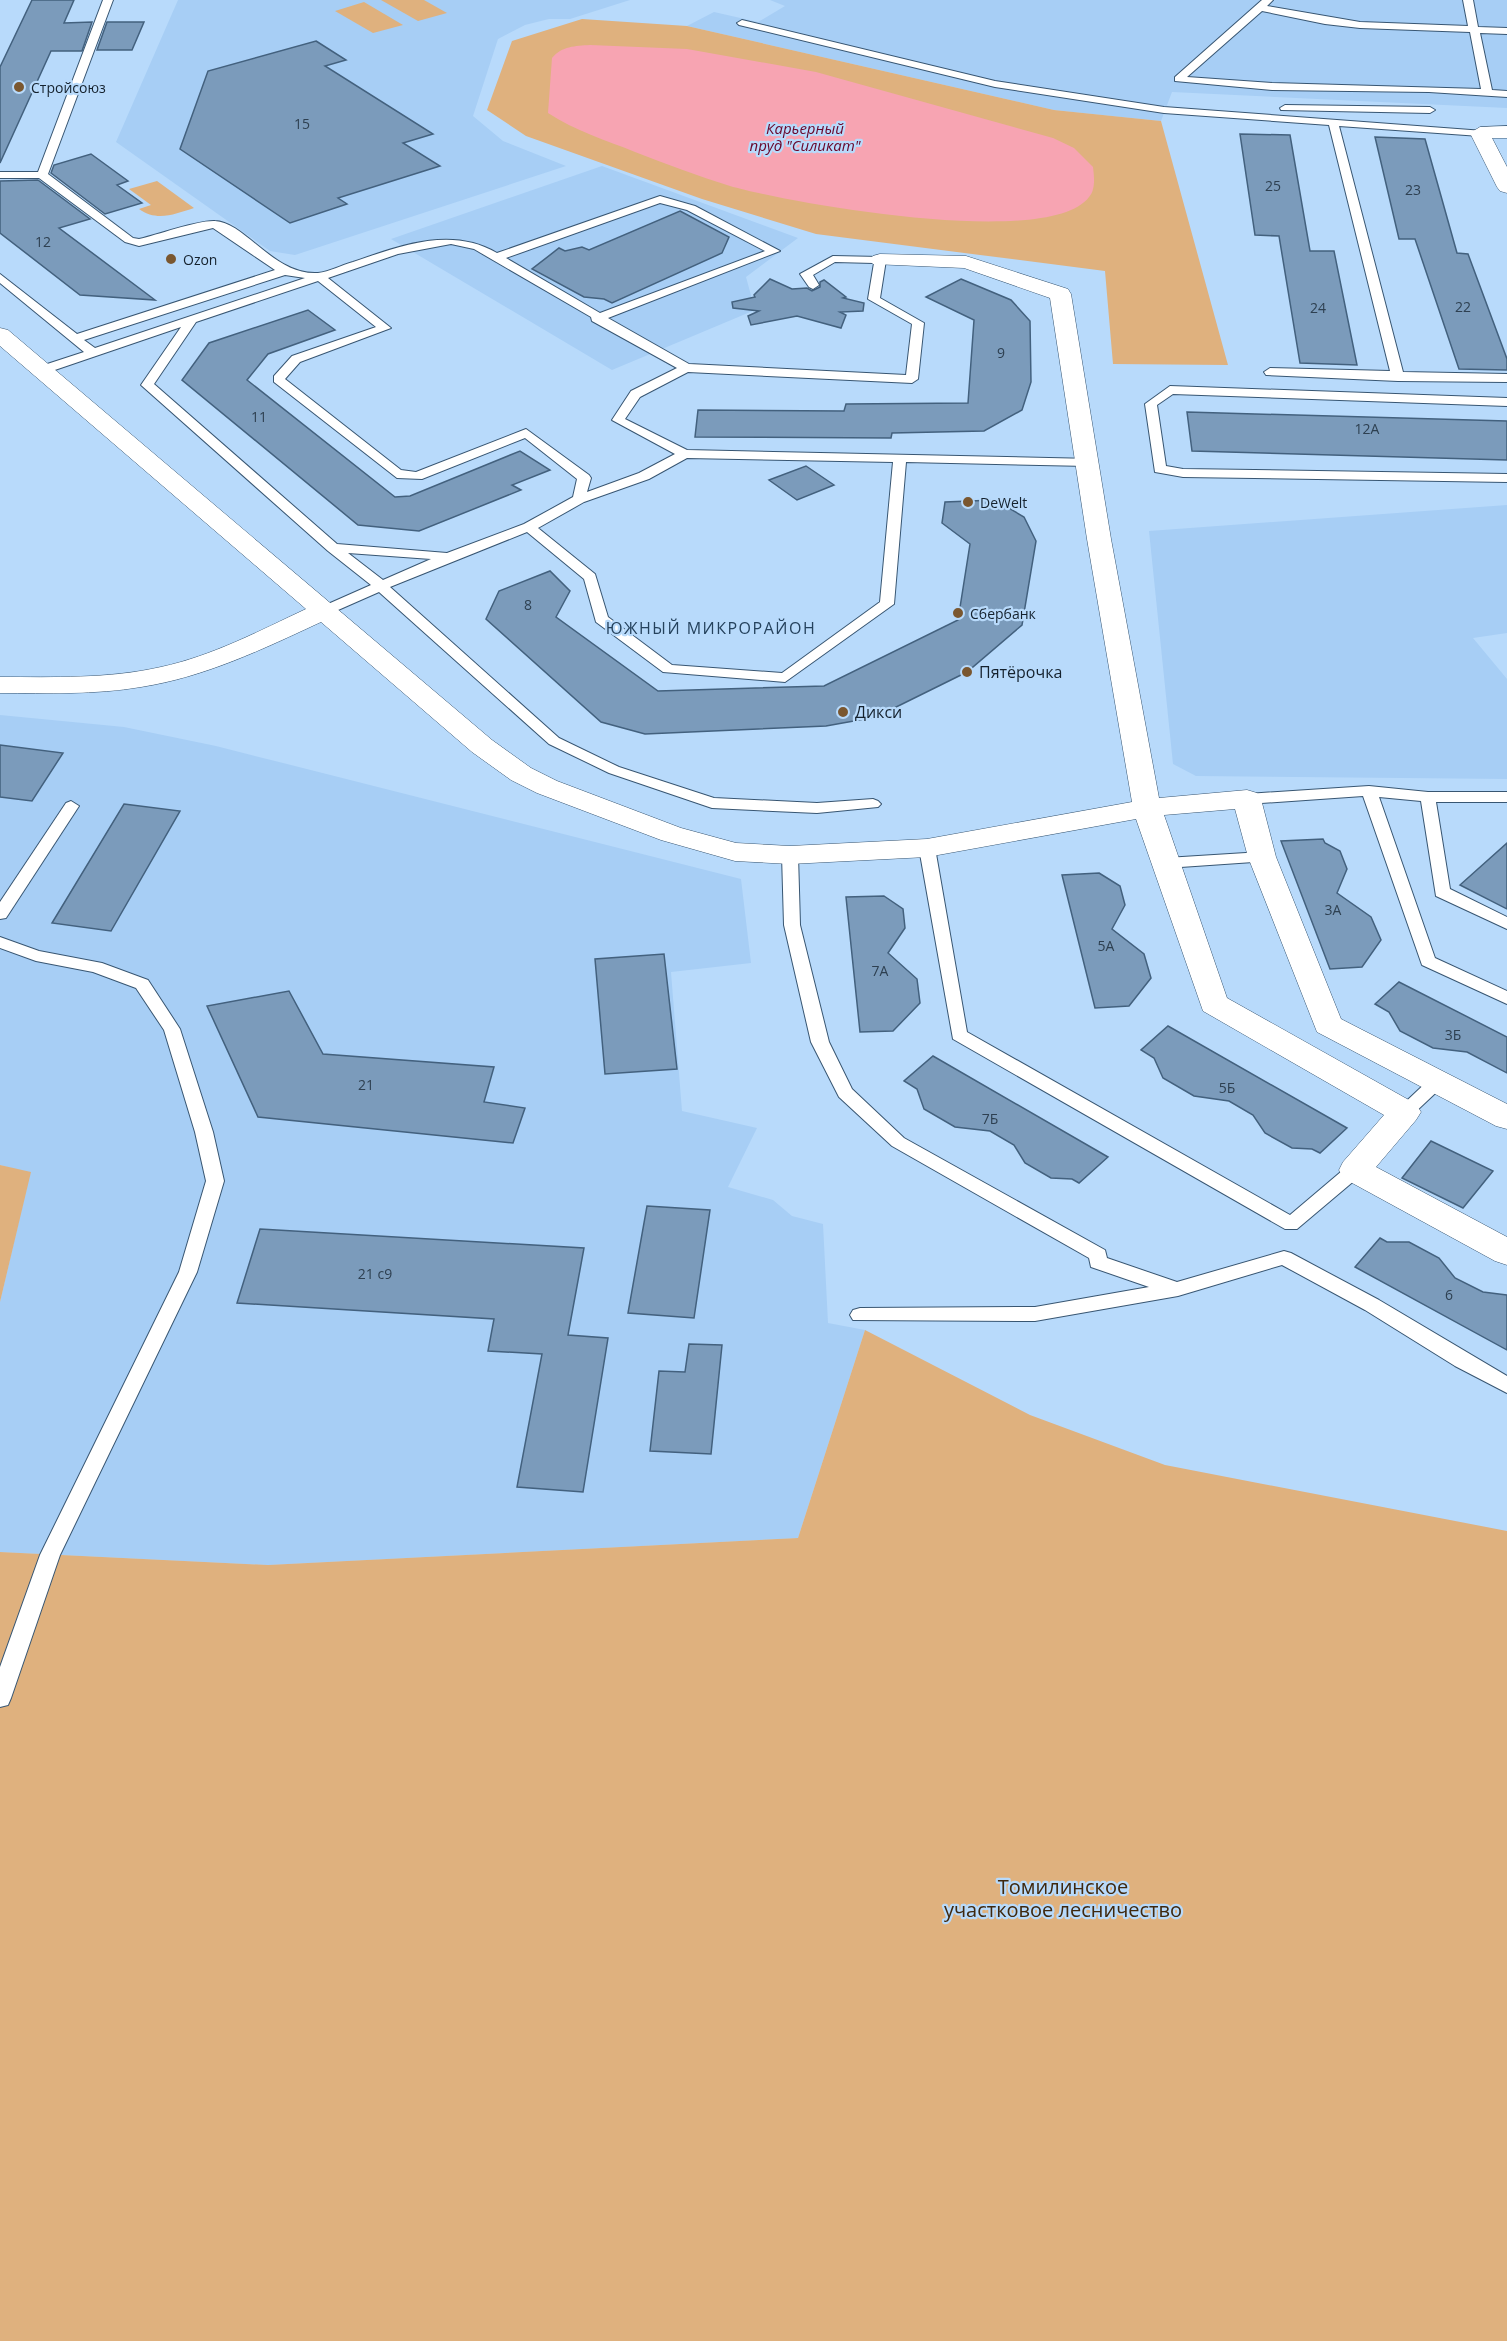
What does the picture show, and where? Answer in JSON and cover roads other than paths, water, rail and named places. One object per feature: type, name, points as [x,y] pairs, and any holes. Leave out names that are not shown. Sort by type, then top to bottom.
[{"type":"street","points":[[1507,132],[1480,133],[1507,187]]},
{"type":"street","points":[[880,260],[966,262],[1060,294],[1099,539],[1147,808],[1214,1004],[1405,1112],[1355,1170],[1507,1252]]},
{"type":"street","points":[[0,335],[482,747],[521,774],[670,834],[735,852],[790,855],[927,848],[1147,808],[1247,799],[1262,856],[1328,1025],[1507,1118]]},
{"type":"street","points":[[0,685],[94,684],[144,679],[240,649],[324,611]]},
{"type":"lane","points":[[42,175],[108,0]]},
{"type":"lane","points":[[1268,0],[1179,79],[1281,88],[1432,89],[1507,94]]},
{"type":"lane","points":[[1468,0],[1487,93]]},
{"type":"lane","points":[[1259,7],[1326,21],[1507,31]]},
{"type":"lane","points":[[742,23],[995,84],[1164,110],[1480,133]]},
{"type":"lane","points":[[1221,114],[1253,107],[1430,110]]},
{"type":"lane","points":[[1333,122],[1398,377]]},
{"type":"lane","points":[[0,175],[42,175],[129,240],[150,242],[214,224],[223,227],[284,271],[320,277],[385,328],[296,359],[278,379],[396,474],[417,476],[526,433],[584,478],[579,499]]},
{"type":"lane","points":[[497,257],[660,199],[691,208],[774,251],[596,318]]},
{"type":"lane","points":[[42,370],[396,251],[450,241],[477,246],[596,318],[686,368],[912,379],[918,323],[874,299],[880,260],[833,260],[806,274],[813,285]]},
{"type":"lane","points":[[75,339],[284,271]]},
{"type":"lane","points":[[0,278],[93,353]]},
{"type":"lane","points":[[191,321],[147,385],[333,548],[381,586],[554,741],[614,770],[712,803],[817,808],[873,804]]},
{"type":"lane","points":[[686,368],[635,394],[618,420],[685,454],[1088,462]]},
{"type":"lane","points":[[1270,372],[1507,378]]},
{"type":"lane","points":[[1507,402],[1170,390],[1151,404],[1160,469],[1183,473],[1507,478]]},
{"type":"lane","points":[[324,611],[448,556],[529,526],[579,499],[644,476],[685,454]]},
{"type":"lane","points":[[529,526],[590,578],[602,619],[668,669],[785,678],[887,604],[900,459]]},
{"type":"lane","points":[[333,548],[448,556]]},
{"type":"lane","points":[[1369,791],[1428,961],[1507,998]]},
{"type":"lane","points":[[1247,799],[1369,791],[1428,797],[1507,797]]},
{"type":"lane","points":[[1428,797],[1442,892],[1507,924]]},
{"type":"lane","points":[[0,914],[71,806]]},
{"type":"lane","points":[[927,848],[959,1035],[1291,1224],[1355,1170]]},
{"type":"lane","points":[[790,855],[792,925],[820,1042],[845,1094],[898,1142],[1098,1255],[1098,1262],[1178,1289]]},
{"type":"lane","points":[[1166,863],[1262,856]]},
{"type":"lane","points":[[0,942],[36,956],[96,967],[142,984],[172,1029],[204,1132],[215,1181],[188,1272],[50,1555],[0,1698]]},
{"type":"lane","points":[[1405,1112],[1437,1082]]},
{"type":"lane","points":[[860,1315],[1035,1314],[1178,1289],[1284,1258],[1372,1305],[1462,1361],[1507,1385]]},
{"type":"water","name":"Карьерный пруд \"Силикат\"","points":[[590,45],[687,49],[816,72],[1053,138],[1074,148],[1093,167],[1093,190],[1089,197],[1065,212],[1025,220],[974,221],[917,218],[859,211],[761,194],[730,186],[591,135],[548,113],[552,58],[564,49]]},
{"type":"place","name":"Стройсоюз","points":[[19,87]]},
{"type":"place","name":"Ozon","points":[[171,259]]},
{"type":"place","name":"DeWelt","points":[[968,502]]},
{"type":"place","name":"Сбербанк","points":[[958,613]]},
{"type":"place","name":"Пятёрочка","points":[[967,672]]},
{"type":"place","name":"Дикси","points":[[843,712]]},
{"type":"district","name":"ЮЖНЫЙ МИКРОРАЙОН","points":[[711,628]]},
{"type":"park label","name":"Томилинское участковое лесничество","points":[[1063,1898]]}]
